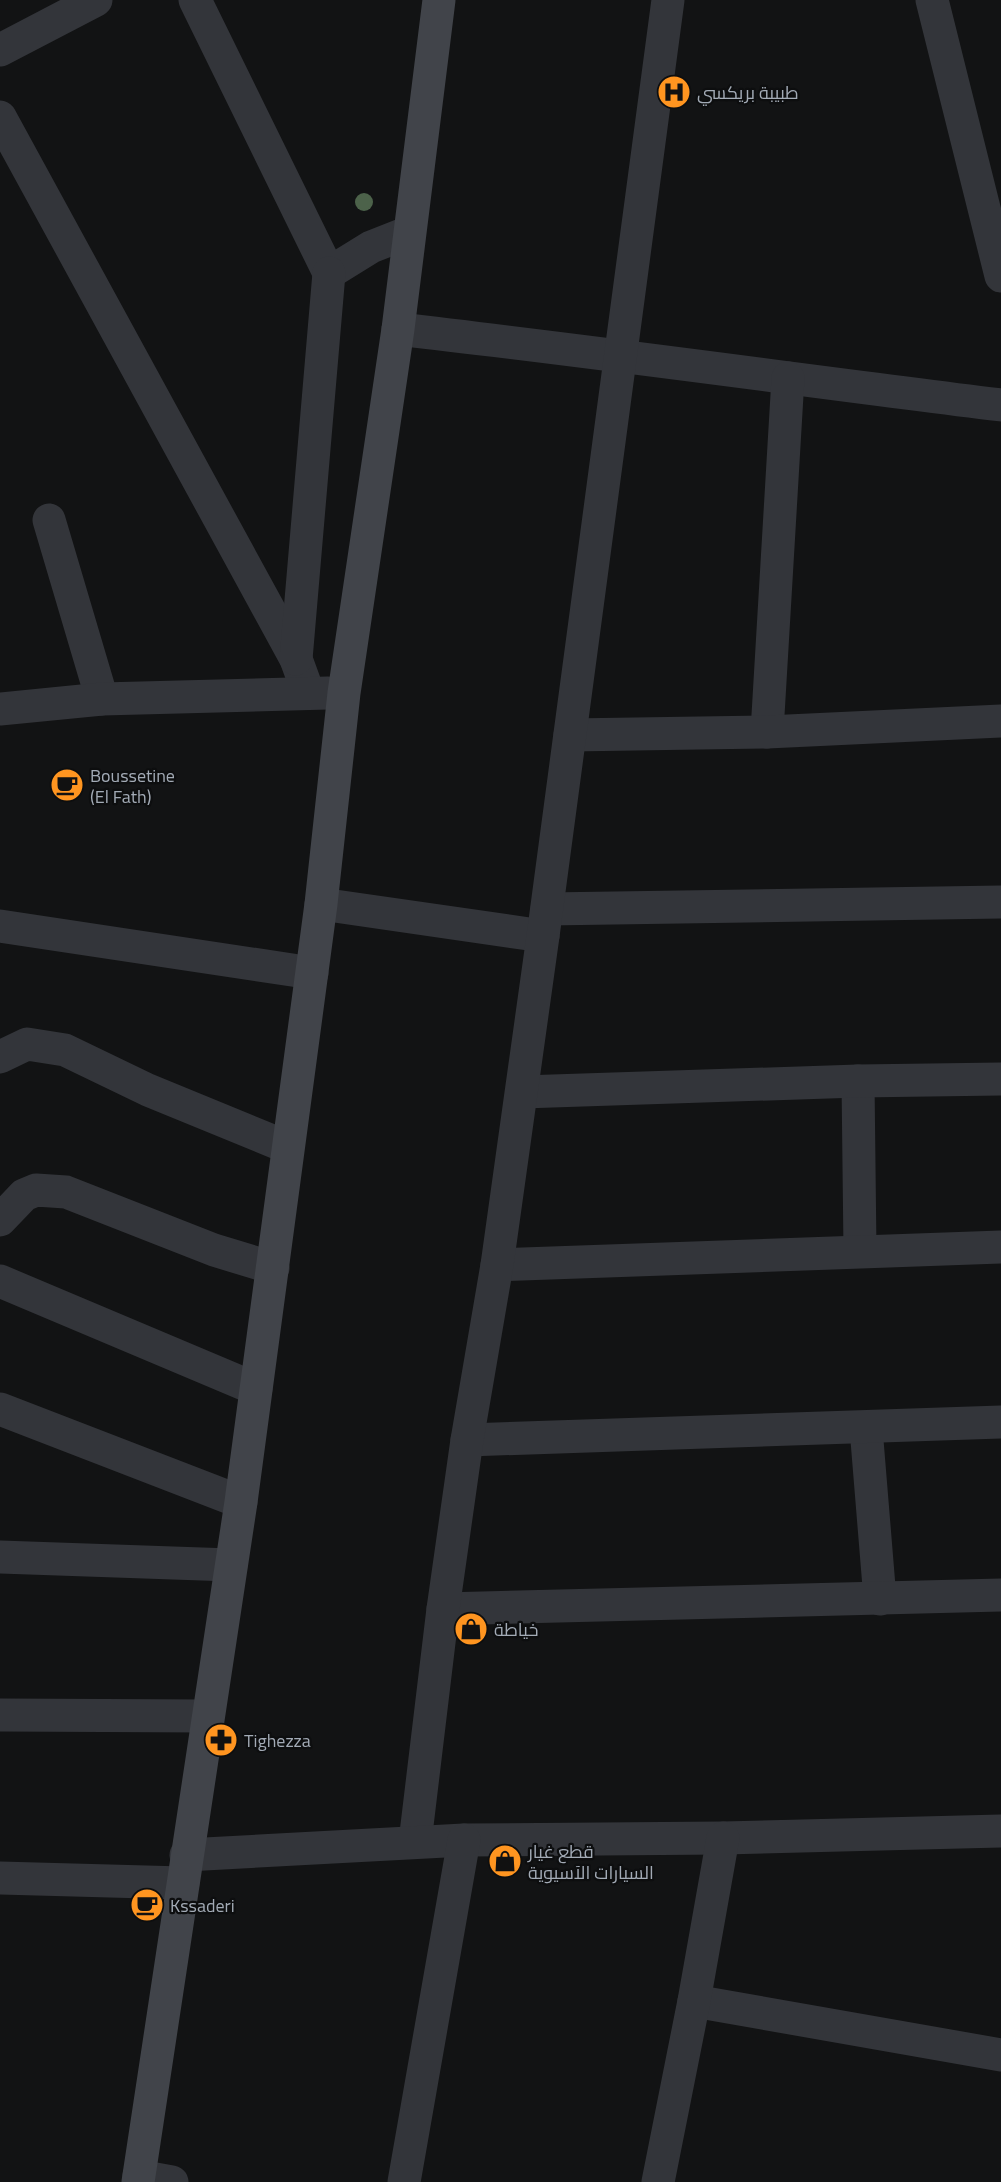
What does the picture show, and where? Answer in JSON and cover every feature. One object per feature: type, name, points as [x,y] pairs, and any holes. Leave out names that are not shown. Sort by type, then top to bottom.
[{"type":"street","points":[[0,50],[96,0]]},
{"type":"street","points":[[195,0],[329,273],[296,659]]},
{"type":"street","points":[[172,2182],[138,2179],[241,1502],[321,904],[344,693],[398,329],[439,0]]},
{"type":"street","points":[[415,1842],[466,1440],[497,1265],[522,1092],[668,0]]},
{"type":"street","points":[[932,0],[1001,276]]},
{"type":"street","points":[[0,117],[296,659],[308,693]]},
{"type":"street","points":[[329,273],[371,247],[409,232]]},
{"type":"street","points":[[398,329],[619,355],[1001,405]]},
{"type":"street","points":[[767,732],[788,378]]},
{"type":"street","points":[[49,520],[102,699]]},
{"type":"street","points":[[0,709],[102,699],[344,693]]},
{"type":"street","points":[[570,735],[767,732],[1001,721]]},
{"type":"street","points":[[321,904],[545,922],[1001,902]]},
{"type":"street","points":[[0,926],[312,973]]},
{"type":"street","points":[[0,1057],[27,1044],[65,1050],[148,1090],[287,1147]]},
{"type":"street","points":[[522,1092],[858,1081],[1001,1079]]},
{"type":"street","points":[[858,1081],[860,1251]]},
{"type":"street","points":[[0,1221],[24,1195],[30,1192],[48,1189],[66,1192],[214,1250],[273,1268]]},
{"type":"street","points":[[497,1265],[1001,1247]]},
{"type":"street","points":[[0,1281],[256,1389]]},
{"type":"street","points":[[0,1409],[241,1502]]},
{"type":"street","points":[[466,1440],[1001,1422]]},
{"type":"street","points":[[866,1428],[880,1599]]},
{"type":"street","points":[[0,1557],[231,1565]]},
{"type":"street","points":[[443,1609],[1001,1595]]},
{"type":"street","points":[[0,1715],[207,1716]]},
{"type":"street","points":[[0,1878],[185,1869],[415,1842],[1001,1831]]},
{"type":"street","points":[[658,2182],[723,1838]]},
{"type":"street","points":[[404,2182],[464,1840]]},
{"type":"street","points":[[694,2001],[1001,2055]]},
{"type":"place","name":"طبيبة بريكسي","points":[[674,92]]},
{"type":"place","name":"Boussetine (El Fath)","points":[[67,785]]},
{"type":"place","name":"خياطة","points":[[471,1629]]},
{"type":"place","name":"Tighezza","points":[[221,1740]]},
{"type":"place","name":"قطع غيار السيارات الآسيوية","points":[[505,1861]]},
{"type":"place","name":"Kssaderi","points":[[147,1905]]}]
